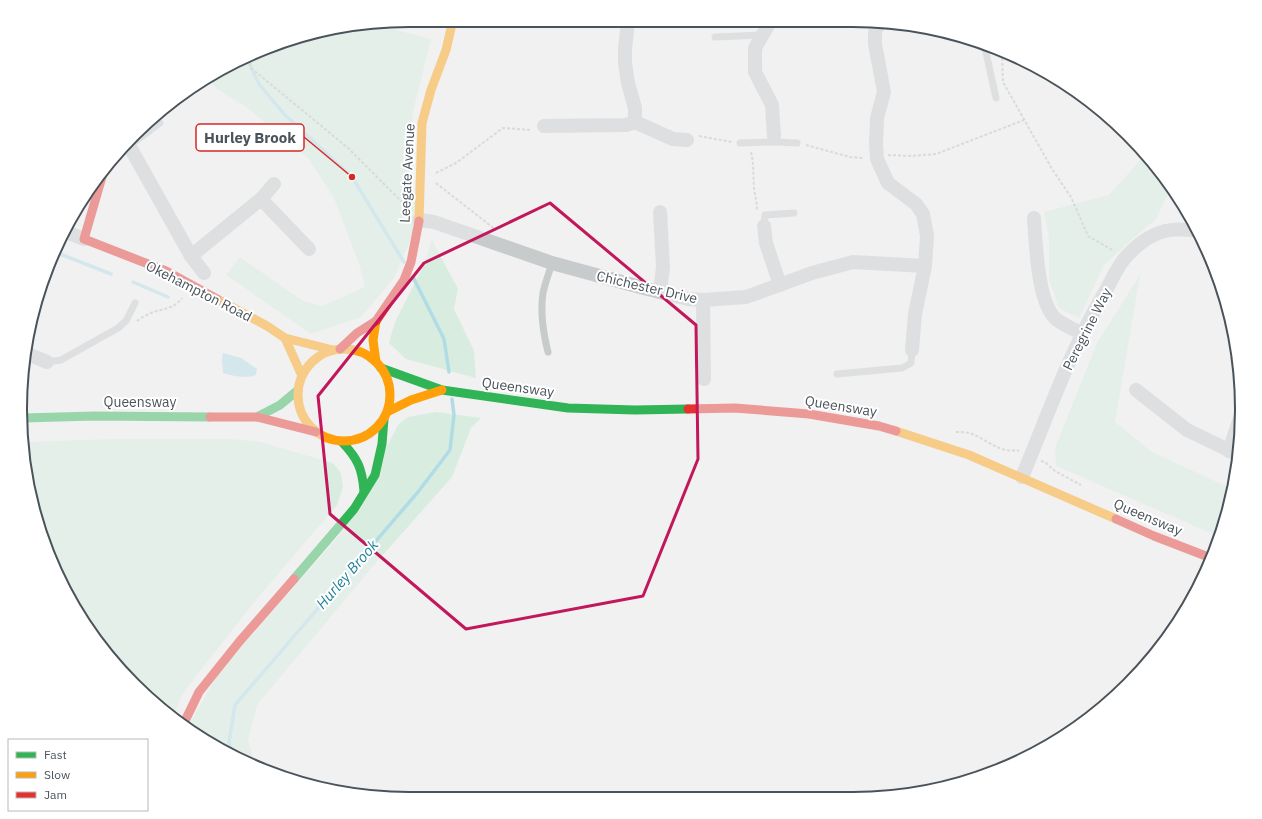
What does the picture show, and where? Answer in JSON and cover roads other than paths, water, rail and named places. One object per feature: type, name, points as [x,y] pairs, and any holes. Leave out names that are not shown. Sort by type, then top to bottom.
[{"type":"main road","name":"Leegate Avenue","points":[[337,350],[357,333],[376,321],[405,277],[411,262],[420,220],[424,177],[422,123],[446,50],[451,27]]},
{"type":"main road","points":[[84,239],[99,186]]},
{"type":"main road","name":"Okehampton Road","points":[[84,239],[166,271],[268,326],[285,338],[337,350]]},
{"type":"main road","name":"Leegate Avenue","points":[[376,321],[373,340],[379,365]]},
{"type":"main road","points":[[285,338],[302,376]]},
{"type":"main road","points":[[186,720],[199,692],[239,642],[354,509],[375,475],[390,397],[388,381],[379,365],[366,354],[353,350],[337,350],[320,356],[310,364],[302,376],[298,390],[299,406],[305,421],[316,432]]},
{"type":"main road","name":"Queensway","points":[[379,365],[444,390],[568,408],[635,410],[734,408],[809,414],[879,426],[969,455],[1154,536],[1206,556]]},
{"type":"main road","points":[[256,417],[280,405],[298,390]]},
{"type":"main road","points":[[256,417],[316,432],[329,439],[342,442],[359,439],[373,432],[386,416],[411,400],[444,390]]},
{"type":"main road","name":"Queensway","points":[[27,418],[96,416],[256,417]]},
{"type":"main road","points":[[342,442],[357,456],[362,469],[364,491]]},
{"type":"street","points":[[628,27],[624,64],[635,108],[635,122]]},
{"type":"street","points":[[767,27],[755,48],[755,72],[772,105],[775,139]]},
{"type":"street","points":[[877,28],[875,32],[875,44],[884,92],[877,118],[877,156],[888,183],[916,204],[924,214],[927,236],[924,266],[915,314],[912,350]]},
{"type":"street","points":[[540,128],[626,125],[635,122],[673,139],[692,138]]},
{"type":"street","points":[[130,148],[191,256],[204,273]]},
{"type":"street","points":[[191,256],[261,199],[274,184]]},
{"type":"street","points":[[261,199],[309,249]]},
{"type":"street","points":[[660,212],[663,267],[660,292]]},
{"type":"street","points":[[1034,218],[1041,286],[1047,305],[1056,319],[1083,334]]},
{"type":"street","name":"Chichester Drive","points":[[420,220],[434,222],[552,263],[688,299],[703,300],[746,297],[812,273],[853,262],[924,266]]},
{"type":"street","points":[[764,226],[766,243],[780,285]]},
{"type":"street","name":"Peregrine Way","points":[[1022,477],[1056,392],[1083,334],[1095,309],[1125,258],[1141,244],[1158,234],[1169,230],[1190,230]]},
{"type":"street","name":"Okehampton Road","points":[[70,233],[84,239]]},
{"type":"street","points":[[703,300],[704,379]]},
{"type":"street","points":[[31,355],[47,362]]},
{"type":"street","points":[[1136,390],[1187,430],[1233,452]]},
{"type":"lane","points":[[715,37],[762,35]]},
{"type":"lane","points":[[986,51],[996,98]]},
{"type":"lane","points":[[140,138],[160,123]]},
{"type":"lane","points":[[740,143],[775,139],[797,143]]},
{"type":"lane","points":[[764,226],[765,215],[794,213]]},
{"type":"lane","points":[[548,352],[542,313],[543,292],[552,263]]},
{"type":"lane","points":[[47,362],[61,360],[118,328],[126,321],[135,303]]},
{"type":"lane","points":[[837,374],[902,368],[911,363],[912,350]]},
{"type":"water","points":[[223,353],[241,358],[257,369],[256,375],[244,377],[223,373]]},
{"type":"waterway","name":"Hurley Brook","points":[[249,62],[259,84],[284,114],[352,177],[404,262]]},
{"type":"waterway","points":[[60,254],[111,274]]},
{"type":"waterway","name":"Hurley Brook","points":[[413,277],[444,339],[449,372]]},
{"type":"waterway","points":[[133,282],[168,297]]},
{"type":"waterway","name":"Hurley Brook","points":[[230,748],[229,742],[235,705],[418,492],[450,450],[454,415],[452,399]]},
{"type":"place","name":"Hurley Brook","points":[[352,177]]}]
